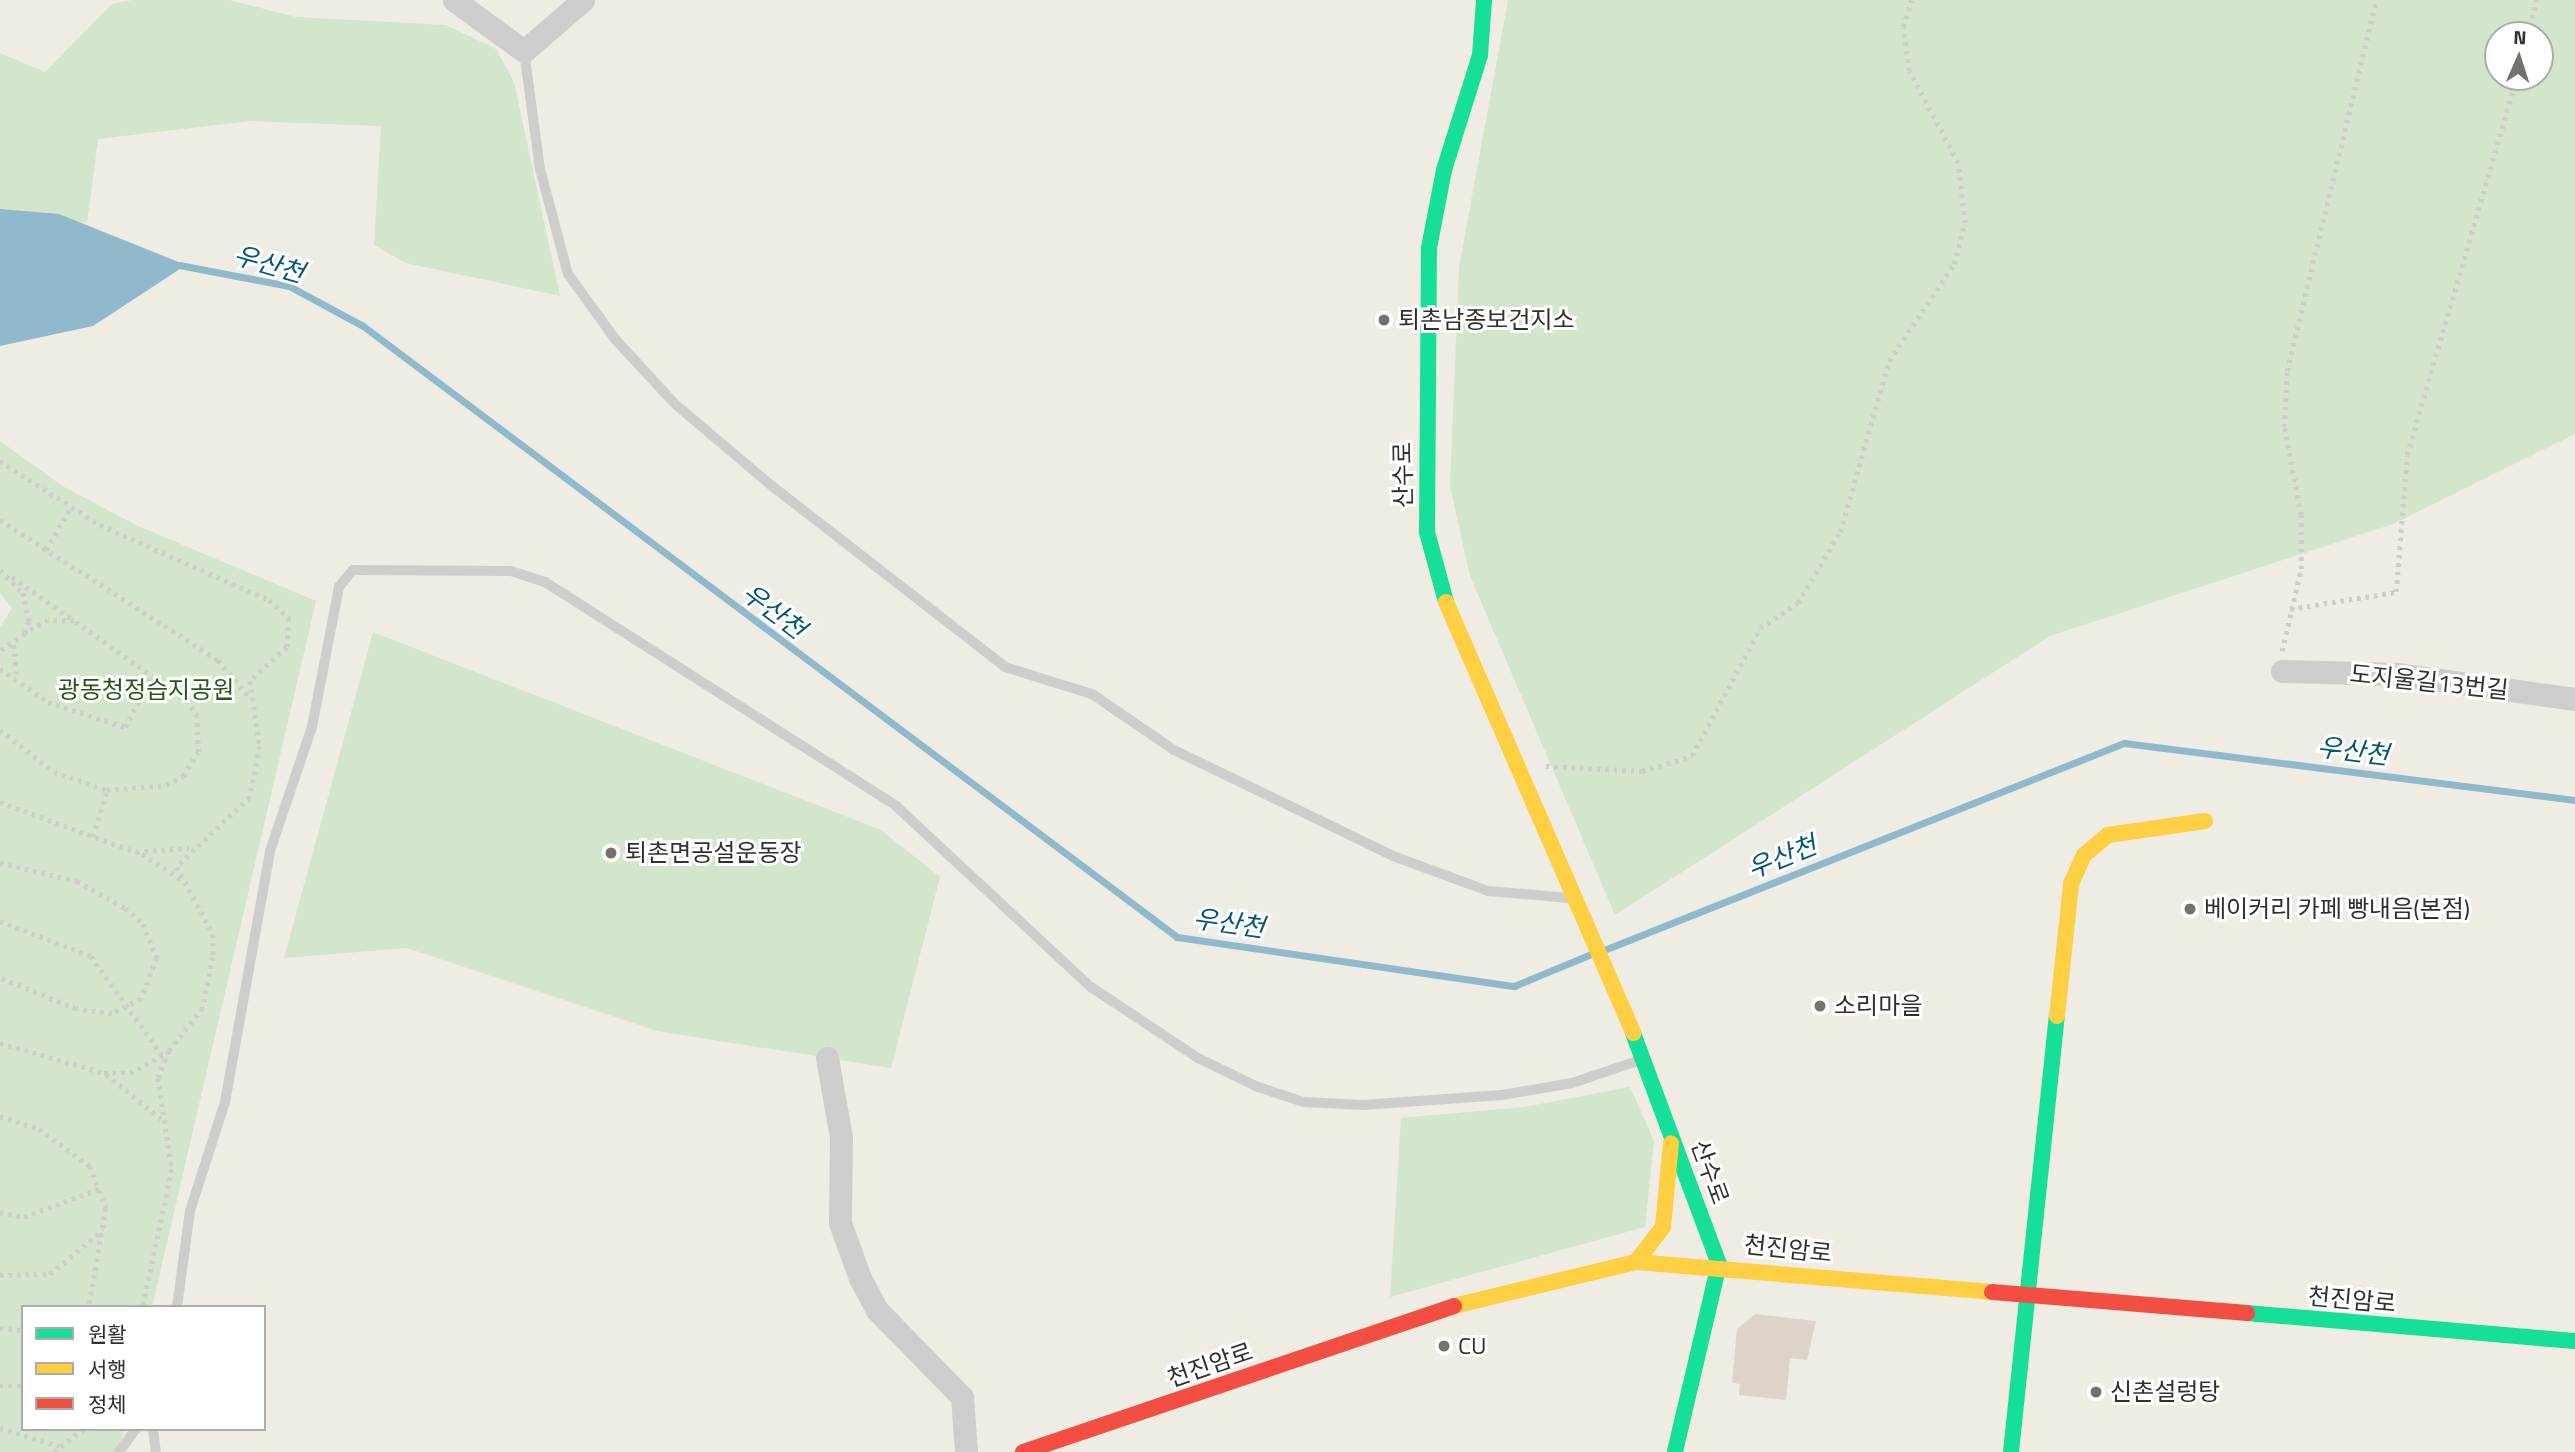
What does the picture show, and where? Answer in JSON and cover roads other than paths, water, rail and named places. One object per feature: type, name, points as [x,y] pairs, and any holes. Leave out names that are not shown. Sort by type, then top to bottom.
[{"type":"main road","name":"산수로","points":[[1484,0],[1480,55],[1444,170],[1429,248],[1424,458],[1427,531],[1444,598],[1633,1034],[1719,1264]]},
{"type":"main road","points":[[2011,1452],[2071,884],[2084,855],[2108,835],[2205,821]]},
{"type":"main road","points":[[1636,1262],[1655,1245],[1663,1227],[1671,1131]]},
{"type":"main road","name":"천진암로","points":[[1023,1452],[1483,1296],[1636,1262],[1719,1264],[2029,1296],[2575,1341]]},
{"type":"main road","points":[[1675,1452],[1719,1264]]},
{"type":"street","points":[[454,0],[524,51],[583,0]]},
{"type":"street","name":"도지울길13번길","points":[[2282,671],[2397,674],[2575,699]]},
{"type":"street","points":[[827,1058],[841,1137],[840,1223],[877,1310],[962,1397],[966,1452]]},
{"type":"lane","points":[[524,51],[540,169],[568,274],[615,339],[675,404],[772,485],[1005,667],[1092,694],[1174,750],[1394,856],[1488,891],[1572,898]]},
{"type":"lane","points":[[177,1305],[190,1211],[225,1102],[270,851],[312,727],[339,587],[353,570],[510,571],[545,582],[895,806],[1091,987],[1198,1058],[1258,1087],[1304,1102],[1376,1104],[1514,1093],[1643,1059]]},
{"type":"lane","points":[[119,1452],[135,1431]]},
{"type":"lane","points":[[153,1431],[156,1452]]},
{"type":"water","points":[[0,209],[59,214],[186,265],[93,326],[0,346]]},
{"type":"waterway","name":"우산천","points":[[179,265],[289,286],[363,326],[1177,937],[1514,986],[1589,955]]},
{"type":"waterway","name":"우산천","points":[[1604,950],[2124,743],[2575,800]]},
{"type":"place","name":"퇴촌남종보건지소","points":[[1384,320]]},
{"type":"place","name":"퇴촌면공설운동장","points":[[611,853]]},
{"type":"place","name":"베이커리 카페 빵내음(본점)","points":[[2190,909]]},
{"type":"place","name":"소리마을","points":[[1820,1006]]},
{"type":"place","name":"CU","points":[[1444,1346]]},
{"type":"place","name":"신촌설렁탕","points":[[2096,1392]]},
{"type":"park label","name":"광동청정습지공원","points":[[146,690]]}]
